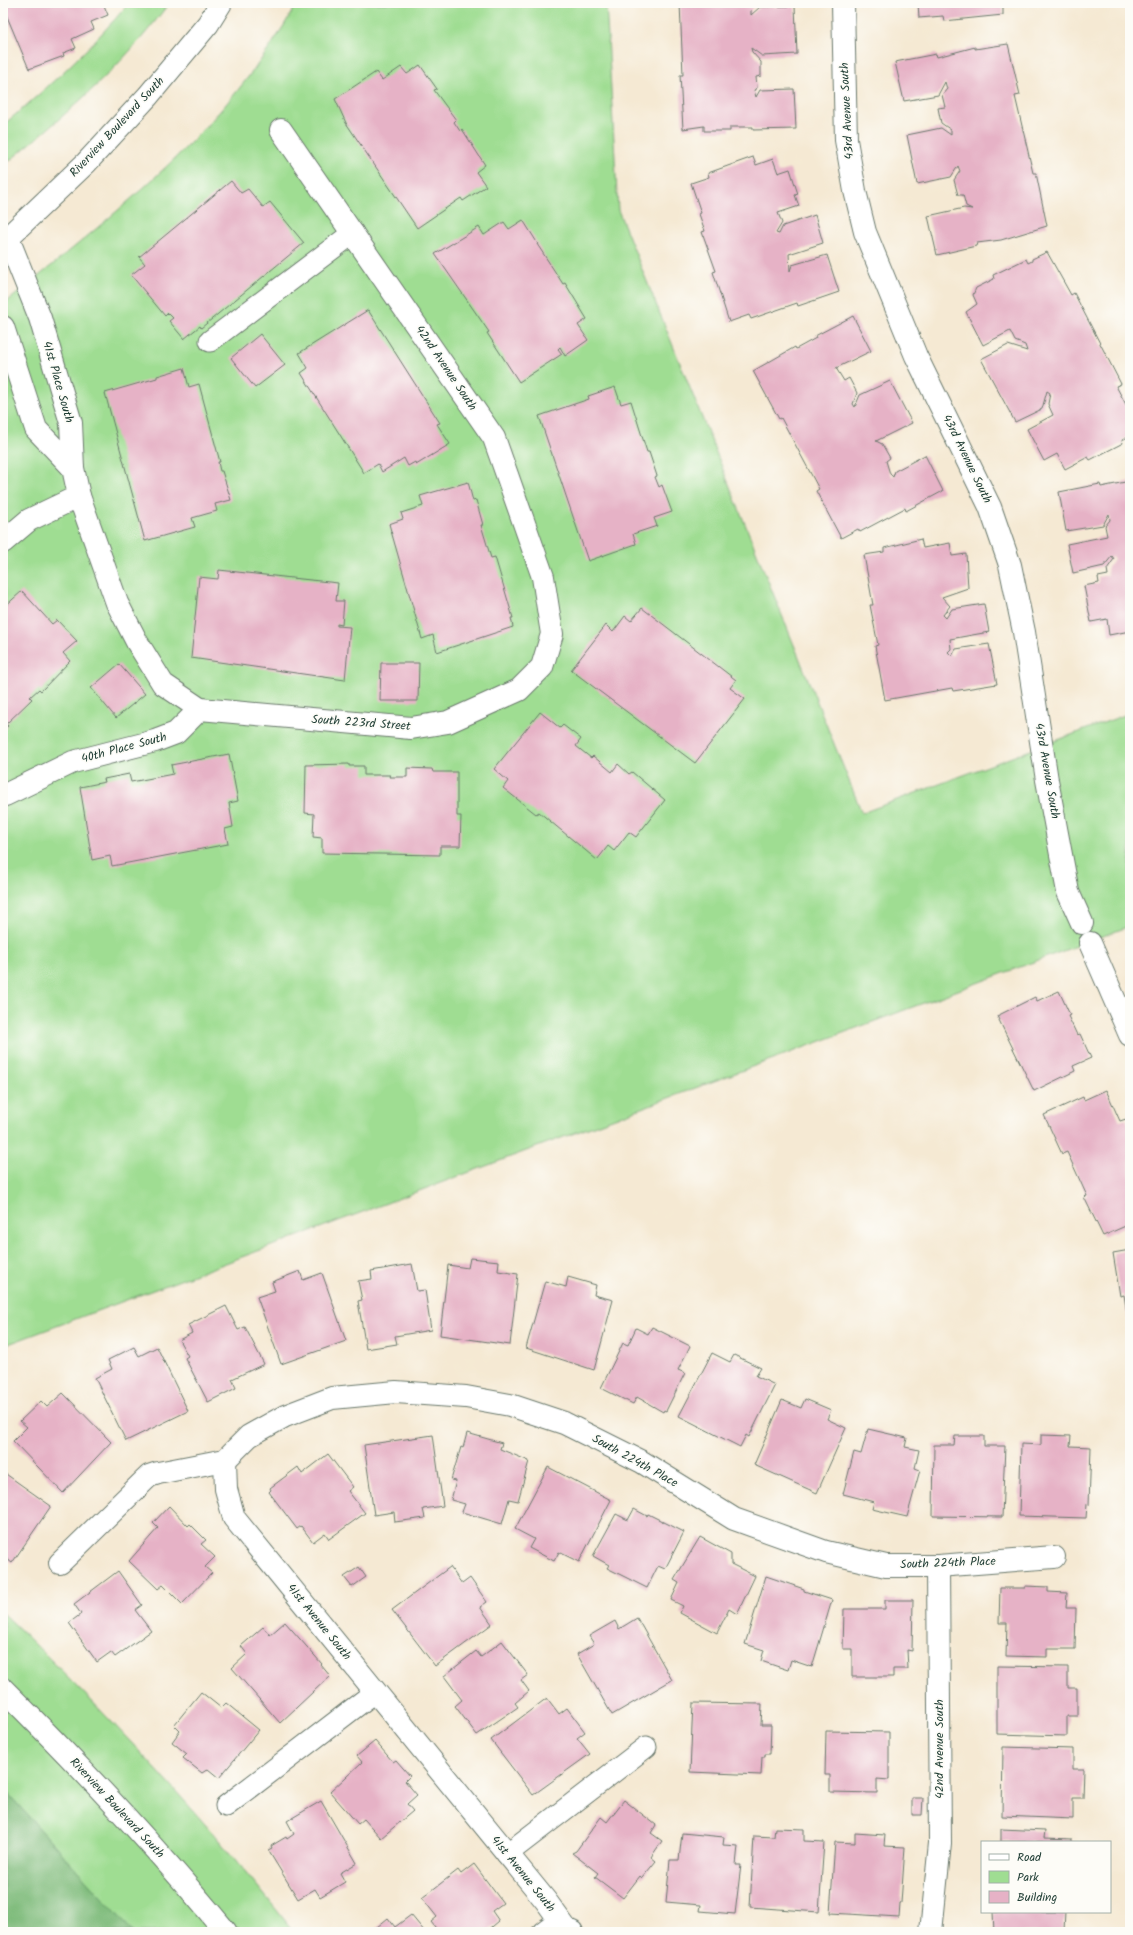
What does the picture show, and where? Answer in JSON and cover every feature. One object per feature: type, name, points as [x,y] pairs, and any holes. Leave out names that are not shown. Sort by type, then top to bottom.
[{"type":"street","name":"Riverview Boulevard South","points":[[5,240],[86,163],[148,96],[208,24],[221,3]]},
{"type":"street","name":"43rd Avenue South","points":[[842,3],[846,140],[855,191],[865,232],[916,356],[990,507],[1010,565],[1024,632],[1047,780],[1068,892],[1082,923]]},
{"type":"street","name":"42nd Avenue South","points":[[281,130],[494,438],[543,577],[552,634]]},
{"type":"street","name":"41st Place South","points":[[5,240],[40,318],[72,423],[73,468]]},
{"type":"street","points":[[3,326],[36,429],[73,468],[79,496],[117,603],[163,684],[200,709]]},
{"type":"street","points":[[3,542],[29,520],[79,496]]},
{"type":"street","name":"South 223rd Street","points":[[200,709],[411,728],[448,722],[519,690],[542,667],[552,634]]},
{"type":"street","name":"40th Place South","points":[[5,795],[73,762],[154,741],[176,733],[200,709]]},
{"type":"street","points":[[1090,943],[1130,1035]]},
{"type":"street","name":"South 224th Place","points":[[225,1460],[249,1436],[286,1416],[332,1398],[396,1392],[466,1397],[510,1405],[564,1423],[642,1462],[734,1519],[826,1552],[886,1566],[938,1566],[1054,1557]]},
{"type":"street","points":[[60,1563],[149,1476],[225,1460]]},
{"type":"street","name":"41st Avenue South","points":[[225,1460],[226,1490],[234,1518],[507,1854],[560,1928]]},
{"type":"street","name":"42nd Avenue South","points":[[931,1932],[940,1843],[938,1566]]},
{"type":"street","name":"Riverview Boulevard South","points":[[3,1689],[64,1750],[175,1870],[226,1932]]},
{"type":"lane","points":[[210,341],[353,233]]},
{"type":"lane","points":[[226,1806],[375,1692]]},
{"type":"lane","points":[[507,1854],[646,1747]]},
{"type":"green space","points":[[129,3],[169,3],[132,49],[112,70],[70,110],[3,166],[3,125],[69,67],[115,20]]},
{"type":"green space","points":[[297,3],[606,3],[618,210],[862,813],[1130,713],[1130,926],[3,1346],[3,305],[126,204],[165,168],[202,130],[237,91],[269,49]]},
{"type":"green space","points":[[3,1613],[80,1689],[154,1767],[226,1848],[294,1932],[3,1932]]},
{"type":"green space","points":[[3,1788],[133,1932],[3,1932]]},
{"type":"building","points":[[3,3],[103,3],[108,15],[91,22],[94,29],[72,39],[76,48],[63,53],[64,56],[29,69],[3,7]]},
{"type":"building","points":[[680,3],[758,3],[751,10],[751,15],[760,7],[795,6],[797,54],[762,56],[751,48],[752,52],[761,62],[761,76],[756,77],[757,88],[754,90],[756,97],[760,90],[794,89],[796,129],[753,130],[753,127],[730,127],[730,131],[704,131],[704,126],[683,129],[680,75],[683,75]]},
{"type":"building","points":[[918,3],[1003,3],[1003,15],[944,21],[943,16],[919,18]]},
{"type":"building","points":[[1008,44],[1020,95],[1015,96],[1033,173],[1036,173],[1047,226],[1001,240],[977,243],[976,246],[937,255],[928,216],[964,208],[972,209],[966,206],[963,195],[958,195],[954,180],[960,171],[958,166],[951,177],[917,184],[907,135],[941,128],[951,135],[951,130],[941,123],[938,108],[945,107],[942,95],[947,89],[945,82],[938,95],[904,101],[895,62],[936,54],[937,57],[975,47],[975,49]]},
{"type":"building","points":[[420,65],[437,89],[434,90],[456,120],[454,122],[460,131],[462,129],[485,165],[476,172],[486,186],[463,201],[461,198],[417,228],[346,123],[335,99],[376,72],[382,80],[401,67],[407,74]]},
{"type":"building","points":[[753,157],[756,165],[773,159],[778,173],[790,169],[798,194],[795,195],[799,206],[778,213],[782,223],[776,233],[779,234],[783,226],[815,215],[823,243],[789,254],[790,271],[792,265],[827,255],[839,292],[798,306],[797,303],[751,319],[749,315],[729,322],[713,272],[716,271],[702,232],[705,231],[699,214],[701,213],[691,183],[709,177],[708,173]]},
{"type":"building","points":[[231,181],[241,193],[248,189],[263,207],[270,202],[304,243],[201,328],[200,326],[184,339],[169,321],[173,318],[168,313],[165,316],[131,275],[145,264],[139,257]]},
{"type":"building","points":[[523,220],[537,244],[563,284],[565,283],[587,319],[578,325],[588,340],[565,356],[560,347],[558,349],[562,354],[519,382],[487,333],[489,332],[435,254],[479,227],[484,235],[504,222],[509,229]]},
{"type":"building","points":[[1047,252],[1071,295],[1074,293],[1121,384],[1116,386],[1130,412],[1130,436],[1122,440],[1123,443],[1090,460],[1088,457],[1065,469],[1057,454],[1044,461],[1027,429],[1053,415],[1048,404],[1050,393],[1047,391],[1042,409],[1015,422],[981,359],[1008,345],[1027,351],[1025,345],[1015,341],[1010,331],[983,345],[966,312],[977,304],[973,295],[976,288],[994,279],[993,275],[1026,259],[1028,263],[1032,261],[1032,259]]},
{"type":"building","points":[[368,310],[440,423],[437,424],[450,444],[416,465],[415,462],[408,466],[404,458],[382,472],[378,464],[364,473],[301,373],[308,368],[299,353]]},
{"type":"building","points":[[853,316],[871,351],[836,368],[844,381],[849,378],[857,393],[853,404],[855,407],[860,395],[890,381],[912,423],[876,441],[882,444],[890,458],[886,461],[890,474],[893,477],[895,471],[925,455],[943,491],[906,511],[905,508],[860,532],[858,529],[841,538],[816,491],[819,489],[781,418],[779,419],[753,371],[795,347],[796,349],[816,338],[815,336]]},
{"type":"building","points":[[260,334],[285,365],[255,388],[231,358]]},
{"type":"building","points":[[184,368],[189,387],[199,384],[220,462],[218,462],[220,471],[222,471],[231,500],[215,504],[217,511],[192,518],[195,527],[145,541],[105,393],[157,378],[157,376]]},
{"type":"building","points":[[615,387],[621,404],[631,401],[647,452],[649,452],[657,476],[655,477],[659,487],[662,485],[672,512],[654,518],[657,526],[633,534],[636,544],[588,561],[539,416],[589,399],[588,396]]},
{"type":"building","points":[[1130,481],[1130,631],[1109,635],[1107,619],[1091,622],[1084,586],[1099,583],[1098,577],[1108,575],[1107,569],[1114,559],[1112,556],[1104,566],[1073,573],[1067,544],[1107,536],[1105,526],[1110,520],[1109,514],[1103,525],[1066,531],[1059,492],[1100,484],[1101,487]]},
{"type":"building","points":[[468,482],[473,501],[476,500],[483,525],[481,525],[491,558],[495,557],[513,618],[511,618],[513,627],[437,652],[433,635],[422,639],[389,524],[403,519],[401,513],[423,506],[420,496]]},
{"type":"building","points":[[921,539],[923,548],[950,543],[952,556],[966,554],[968,588],[942,597],[950,606],[943,615],[946,618],[952,609],[984,604],[989,632],[950,639],[951,649],[948,652],[952,656],[956,649],[989,644],[997,684],[953,691],[952,688],[885,700],[875,646],[878,645],[870,605],[873,605],[864,555],[884,552],[884,548]]},
{"type":"building","points":[[219,570],[338,583],[336,601],[344,601],[342,625],[337,624],[337,626],[350,627],[345,680],[191,658],[199,577],[218,579]]},
{"type":"building","points":[[22,591],[52,624],[57,620],[77,641],[63,653],[70,661],[41,691],[39,689],[30,697],[32,699],[6,724],[8,726],[3,730],[3,608]]},
{"type":"building","points":[[642,608],[736,680],[730,688],[745,699],[695,763],[571,670],[606,625],[613,632],[625,616],[631,621]]},
{"type":"building","points":[[381,663],[419,663],[418,701],[380,701]]},
{"type":"building","points":[[119,664],[145,694],[116,718],[91,688]]},
{"type":"building","points":[[540,712],[560,728],[563,725],[581,739],[576,746],[591,758],[593,756],[612,772],[618,764],[629,774],[632,772],[665,800],[636,837],[629,832],[614,851],[608,846],[597,860],[539,812],[536,814],[503,788],[508,781],[494,769]]},
{"type":"building","points":[[229,754],[238,801],[229,803],[233,827],[225,829],[228,844],[112,866],[110,856],[92,860],[80,787],[105,782],[104,779],[129,774],[131,782],[173,774],[171,765]]},
{"type":"building","points":[[349,764],[349,766],[364,766],[364,775],[390,775],[389,777],[407,777],[407,768],[432,769],[433,772],[457,772],[457,816],[461,816],[460,846],[440,846],[440,855],[322,853],[322,838],[313,837],[314,814],[305,813],[306,765]]},
{"type":"building","points":[[1059,991],[1077,1035],[1080,1034],[1091,1058],[1073,1066],[1075,1071],[1034,1091],[997,1016],[1035,997],[1037,1001]]},
{"type":"building","points":[[1106,1090],[1120,1121],[1126,1119],[1130,1127],[1130,1224],[1103,1236],[1084,1197],[1087,1196],[1067,1152],[1062,1154],[1044,1115],[1083,1097],[1084,1100]]},
{"type":"building","points":[[1130,1250],[1129,1326],[1124,1295],[1120,1296],[1113,1253]]},
{"type":"building","points":[[470,1258],[499,1261],[498,1271],[518,1274],[510,1345],[440,1335],[448,1265],[468,1268]]},
{"type":"building","points":[[412,1264],[417,1291],[425,1290],[431,1330],[395,1336],[397,1344],[366,1349],[358,1301],[362,1300],[358,1281],[372,1279],[371,1271]]},
{"type":"building","points":[[300,1271],[303,1280],[322,1273],[346,1341],[281,1364],[257,1297],[275,1291],[272,1282]]},
{"type":"building","points":[[568,1277],[596,1285],[594,1295],[613,1300],[594,1370],[526,1348],[545,1281],[566,1287]]},
{"type":"building","points":[[226,1306],[238,1330],[245,1327],[264,1364],[232,1379],[236,1388],[208,1402],[185,1358],[188,1356],[179,1340],[192,1333],[188,1325]]},
{"type":"building","points":[[652,1327],[690,1346],[678,1370],[685,1373],[666,1411],[664,1410],[663,1412],[637,1397],[633,1404],[601,1388],[623,1343],[628,1345],[636,1328],[648,1334]]},
{"type":"building","points":[[134,1347],[139,1356],[157,1347],[188,1411],[126,1441],[95,1378],[112,1369],[108,1360]]},
{"type":"building","points":[[712,1353],[730,1362],[734,1355],[761,1368],[756,1376],[775,1385],[749,1437],[746,1435],[740,1447],[679,1416]]},
{"type":"building","points":[[63,1393],[111,1442],[63,1493],[13,1441],[27,1427],[20,1421],[41,1401],[47,1407]]},
{"type":"building","points":[[805,1399],[831,1410],[827,1419],[846,1428],[817,1493],[754,1465],[782,1400],[801,1408]]},
{"type":"building","points":[[868,1429],[907,1438],[905,1447],[919,1450],[915,1468],[920,1470],[907,1517],[872,1509],[874,1502],[843,1494],[854,1452],[861,1454]]},
{"type":"building","points":[[467,1433],[502,1443],[500,1449],[529,1461],[518,1501],[509,1499],[502,1524],[462,1512],[465,1504],[451,1500],[456,1481],[451,1480]]},
{"type":"building","points":[[433,1435],[443,1506],[423,1509],[425,1518],[395,1522],[394,1512],[374,1515],[364,1445]]},
{"type":"building","points":[[1041,1435],[1071,1436],[1070,1446],[1091,1447],[1089,1505],[1087,1504],[1086,1518],[1019,1516],[1021,1444],[1041,1445]]},
{"type":"building","points":[[955,1436],[984,1436],[984,1446],[1005,1446],[1002,1517],[933,1516],[934,1445],[954,1445]]},
{"type":"building","points":[[328,1454],[353,1487],[348,1491],[365,1513],[329,1539],[325,1533],[313,1542],[301,1526],[297,1529],[269,1492],[271,1490],[270,1488],[298,1467],[302,1474]]},
{"type":"building","points":[[548,1467],[611,1500],[579,1562],[559,1552],[554,1561],[529,1548],[534,1539],[515,1529]]},
{"type":"building","points":[[3,1472],[51,1506],[12,1563],[3,1556]]},
{"type":"building","points":[[169,1506],[188,1526],[190,1524],[206,1540],[201,1544],[215,1557],[205,1567],[212,1573],[182,1604],[163,1585],[158,1589],[129,1561],[158,1528],[153,1523]]},
{"type":"building","points":[[634,1509],[647,1516],[648,1514],[684,1532],[665,1569],[658,1566],[647,1588],[607,1568],[609,1565],[593,1556],[616,1514],[628,1520]]},
{"type":"building","points":[[700,1537],[731,1554],[731,1564],[755,1576],[737,1614],[729,1609],[717,1633],[680,1613],[683,1606],[671,1600],[679,1583],[674,1580]]},
{"type":"building","points":[[359,1567],[366,1577],[352,1587],[344,1577]]},
{"type":"building","points":[[450,1567],[462,1584],[470,1578],[487,1602],[480,1607],[492,1624],[435,1666],[392,1610]]},
{"type":"building","points":[[118,1571],[142,1605],[135,1610],[151,1631],[115,1657],[111,1652],[97,1662],[69,1623],[81,1614],[74,1604]]},
{"type":"building","points":[[766,1576],[832,1600],[812,1667],[791,1660],[788,1670],[761,1661],[764,1650],[745,1644]]},
{"type":"building","points":[[1025,1586],[1048,1587],[1048,1592],[1067,1593],[1066,1608],[1076,1608],[1075,1649],[1047,1649],[1047,1657],[1006,1656],[1007,1623],[999,1623],[1000,1588],[1025,1588]]},
{"type":"building","points":[[885,1600],[913,1600],[912,1651],[907,1650],[908,1669],[893,1669],[893,1677],[852,1677],[852,1649],[843,1649],[844,1609],[885,1609]]},
{"type":"building","points":[[637,1618],[672,1680],[612,1715],[577,1654],[594,1644],[589,1636],[615,1621],[619,1629]]},
{"type":"building","points":[[285,1622],[322,1664],[321,1665],[330,1676],[280,1723],[232,1668],[247,1654],[241,1646],[263,1627],[270,1635]]},
{"type":"building","points":[[502,1641],[528,1675],[521,1680],[529,1691],[515,1703],[518,1707],[477,1735],[455,1706],[462,1700],[444,1676],[476,1651],[481,1657]]},
{"type":"building","points":[[997,1666],[1068,1667],[1068,1688],[1077,1688],[1077,1716],[1067,1716],[1067,1736],[997,1734]]},
{"type":"building","points":[[201,1692],[221,1708],[226,1703],[259,1730],[219,1778],[208,1769],[202,1773],[183,1758],[187,1754],[172,1742],[180,1731],[174,1725]]},
{"type":"building","points":[[547,1698],[559,1714],[567,1708],[585,1732],[577,1738],[590,1754],[533,1795],[491,1740]]},
{"type":"building","points":[[693,1703],[762,1704],[761,1725],[771,1725],[770,1754],[765,1754],[765,1757],[762,1757],[761,1775],[690,1772]]},
{"type":"building","points":[[826,1731],[889,1732],[889,1780],[877,1779],[877,1793],[830,1792],[830,1775],[825,1775]]},
{"type":"building","points":[[375,1741],[393,1762],[396,1760],[410,1776],[405,1781],[417,1795],[407,1804],[413,1811],[381,1838],[364,1819],[358,1824],[330,1792],[362,1762],[357,1756]]},
{"type":"building","points":[[1003,1747],[1073,1749],[1073,1769],[1084,1769],[1083,1798],[1073,1798],[1073,1819],[1002,1816]]},
{"type":"building","points":[[912,1798],[923,1798],[922,1815],[912,1815]]},
{"type":"building","points":[[624,1800],[656,1825],[651,1833],[662,1841],[651,1857],[656,1861],[642,1878],[640,1876],[623,1898],[595,1877],[598,1873],[572,1853],[576,1851],[601,1817],[607,1822]]},
{"type":"building","points":[[321,1801],[357,1863],[340,1873],[345,1882],[320,1897],[315,1889],[298,1899],[268,1850],[272,1848],[271,1846],[294,1834],[287,1821]]},
{"type":"building","points":[[775,1828],[804,1829],[804,1841],[824,1842],[819,1912],[750,1907],[754,1836],[774,1837]]},
{"type":"building","points":[[1001,1829],[1045,1831],[1044,1838],[1072,1839],[1072,1841],[1001,1841]]},
{"type":"building","points":[[682,1833],[724,1837],[723,1845],[738,1846],[736,1865],[741,1865],[735,1914],[700,1911],[701,1905],[666,1902],[670,1860],[679,1860]]},
{"type":"building","points":[[855,1833],[885,1835],[884,1846],[905,1847],[899,1917],[830,1913],[835,1842],[855,1843]]},
{"type":"building","points":[[474,1864],[503,1903],[492,1911],[499,1921],[486,1932],[439,1932],[431,1922],[437,1917],[422,1898],[458,1870],[461,1874]]},
{"type":"building","points":[[993,1913],[1065,1913],[1064,1932],[994,1932]]},
{"type":"building","points":[[411,1915],[425,1932],[371,1932],[388,1918],[395,1927]]}]
